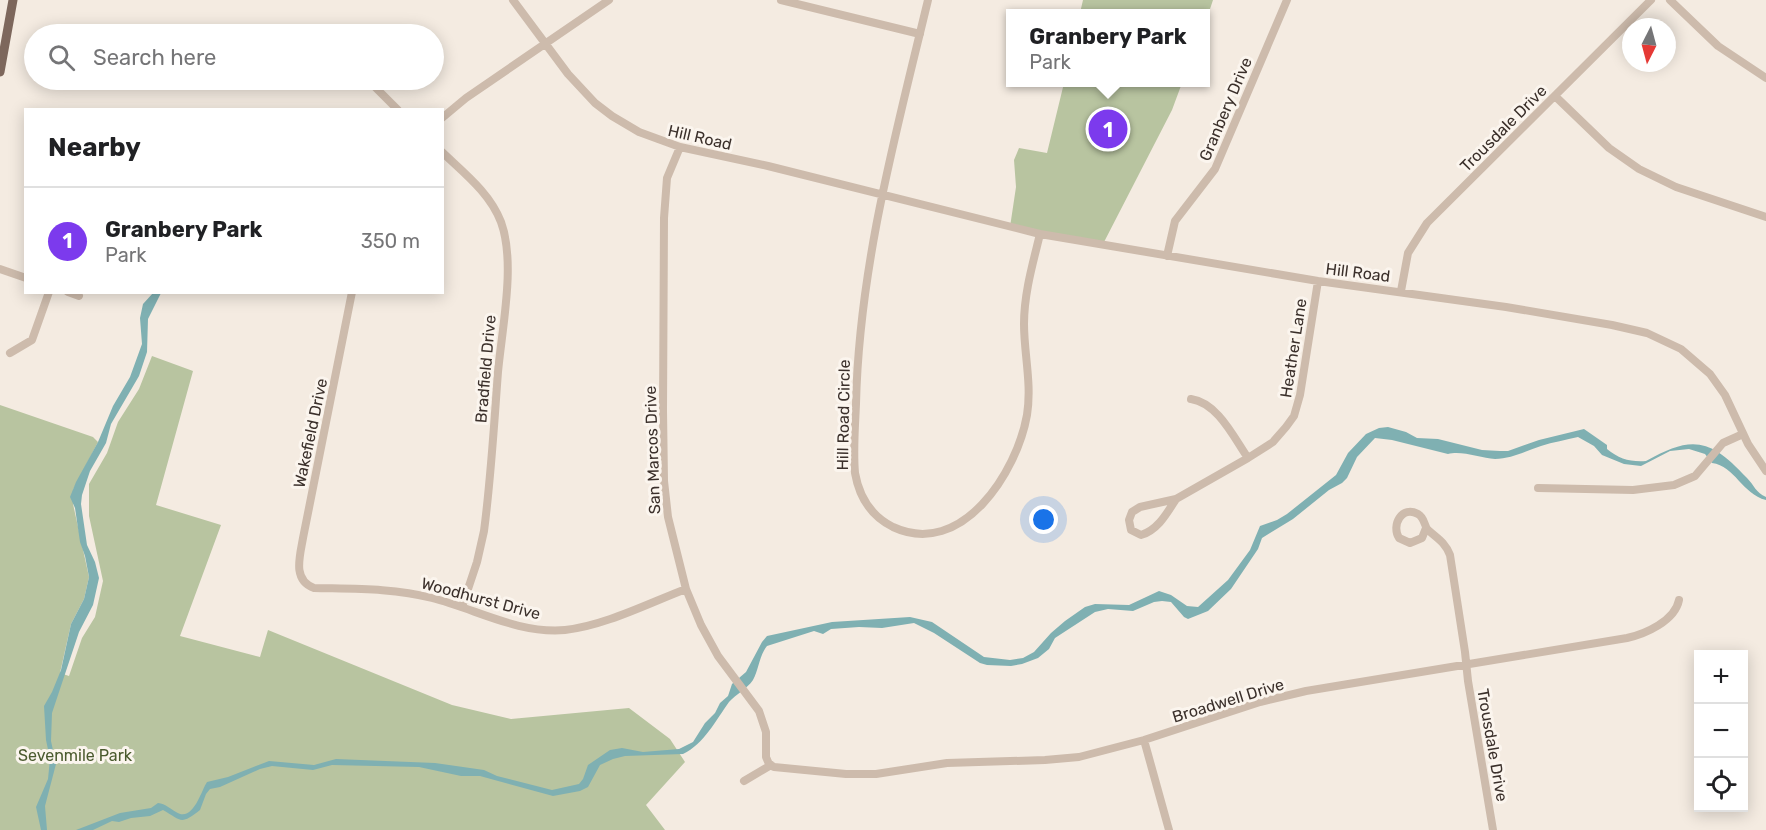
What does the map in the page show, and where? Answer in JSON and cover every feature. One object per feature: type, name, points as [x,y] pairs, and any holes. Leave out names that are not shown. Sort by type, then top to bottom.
[{"type":"main road","points":[[0,72],[13,0]]},
{"type":"street","name":"Hill Road","points":[[513,0],[578,86],[603,111],[639,132],[680,147],[768,166],[1040,234],[1317,281],[1401,291],[1612,325],[1661,338],[1688,354],[1710,374],[1725,395],[1743,434],[1766,471]]},
{"type":"street","points":[[444,116],[609,0]]},
{"type":"street","points":[[781,0],[920,34]]},
{"type":"street","points":[[882,195],[928,0]]},
{"type":"street","name":"Granbery Drive","points":[[1167,256],[1175,221],[1215,169],[1287,0]]},
{"type":"street","name":"Trousdale Drive","points":[[1401,291],[1408,253],[1422,228],[1651,0]]},
{"type":"street","points":[[1670,0],[1718,46],[1766,78]]},
{"type":"street","points":[[378,90],[396,108]]},
{"type":"street","points":[[1555,96],[1609,148],[1639,169],[1676,187],[1766,217]]},
{"type":"street","name":"San Marcos Drive","points":[[680,147],[668,174],[665,196],[663,411],[666,505],[686,589],[709,640],[763,721],[766,757],[771,765]]},
{"type":"street","name":"Bradfield Drive","points":[[444,154],[471,179],[491,203],[503,228],[507,250],[505,298],[485,524],[477,562],[462,607]]},
{"type":"street","name":"Hill Road Circle","points":[[882,195],[867,278],[858,352],[854,467],[858,486],[866,503],[880,518],[902,531],[920,534],[933,533],[947,530],[961,523],[996,488],[1015,454],[1026,423],[1029,405],[1025,315],[1040,234]]},
{"type":"street","points":[[0,269],[24,277]]},
{"type":"street","name":"Heather Lane","points":[[1176,500],[1161,522],[1148,532],[1138,534],[1131,530],[1129,520],[1136,509],[1146,504],[1176,500],[1248,458],[1277,438],[1291,421],[1296,412],[1302,386],[1317,281]]},
{"type":"street","points":[[10,353],[32,340],[48,294]]},
{"type":"street","points":[[74,294],[79,296]]},
{"type":"street","name":"Wakefield Drive","points":[[301,578],[299,567],[303,538],[352,294]]},
{"type":"street","points":[[1191,399],[1201,401],[1212,409],[1248,458]]},
{"type":"street","points":[[1539,488],[1627,490],[1659,488],[1692,478],[1727,440],[1743,434]]},
{"type":"street","points":[[1409,512],[1421,516],[1426,528],[1422,538],[1412,543],[1402,540],[1395,528],[1399,518],[1409,512]]},
{"type":"street","name":"Trousdale Drive","points":[[1426,528],[1442,541],[1450,555],[1493,830]]},
{"type":"street","name":"Woodhurst Drive","points":[[301,578],[307,585],[314,588],[405,592],[520,626],[547,630],[565,630],[597,623],[686,589]]},
{"type":"street","name":"Broadwell Drive","points":[[771,765],[782,769],[876,774],[947,763],[1079,757],[1144,740],[1289,695],[1637,636],[1669,616],[1675,610],[1679,600]]},
{"type":"street","points":[[1144,740],[1169,830]]},
{"type":"street","points":[[744,781],[771,765]]},
{"type":"green space","points":[[1083,0],[1213,0],[1210,9],[1081,9]]},
{"type":"green space","points":[[1063,87],[1181,87],[1172,110],[1103,244],[1010,227],[1016,187],[1014,160],[1019,148],[1047,153]]},
{"type":"green space","name":"Sevenmile Park","points":[[152,356],[193,371],[156,505],[221,525],[180,636],[260,657],[268,630],[452,705],[511,719],[629,708],[670,739],[685,762],[646,805],[665,830],[0,830],[0,405],[93,437],[98,442],[73,490],[73,504],[89,577],[84,599],[71,624],[60,673],[69,676],[82,638],[95,617],[103,581],[89,516],[89,484],[107,453],[118,422],[139,389]]},
{"type":"water","points":[[152,294],[160,294],[148,319],[147,352],[139,376],[111,424],[106,443],[90,471],[82,495],[81,504],[87,545],[99,578],[93,605],[79,632],[52,713],[51,741],[56,764],[45,806],[47,830],[41,830],[36,807],[48,779],[50,759],[46,740],[44,706],[61,670],[71,624],[84,599],[89,577],[80,542],[75,508],[70,497],[98,442],[113,406],[130,377],[142,344],[140,318],[143,304]]},
{"type":"water","points":[[1388,427],[1417,438],[1438,439],[1482,450],[1500,451],[1508,451],[1539,440],[1584,429],[1607,445],[1607,449],[1616,455],[1635,461],[1646,461],[1676,447],[1688,444],[1700,445],[1711,448],[1734,465],[1757,491],[1766,497],[1766,500],[1751,492],[1727,469],[1712,463],[1705,454],[1689,449],[1670,451],[1641,466],[1624,464],[1602,455],[1594,446],[1578,437],[1501,459],[1448,454],[1375,438],[1357,457],[1347,478],[1342,483],[1329,490],[1293,519],[1262,538],[1258,549],[1231,589],[1208,611],[1188,619],[1171,602],[1162,601],[1133,611],[1108,609],[1095,612],[1055,638],[1049,649],[1038,658],[1011,666],[980,663],[934,633],[914,623],[882,628],[831,629],[823,634],[814,631],[767,646],[753,680],[729,702],[709,731],[690,750],[683,754],[625,756],[613,759],[600,765],[588,787],[580,791],[553,796],[480,776],[461,776],[419,767],[332,765],[313,770],[272,766],[210,789],[200,810],[184,820],[177,819],[163,810],[150,816],[119,822],[112,821],[93,830],[76,830],[120,813],[151,808],[158,803],[176,812],[187,813],[196,804],[207,782],[228,777],[269,761],[314,765],[336,759],[435,763],[484,770],[497,776],[552,790],[579,784],[588,765],[610,750],[622,748],[643,752],[679,749],[693,742],[720,703],[728,696],[732,684],[746,672],[767,636],[832,622],[910,617],[932,622],[984,657],[1010,660],[1023,658],[1034,652],[1065,621],[1085,607],[1095,604],[1129,605],[1159,591],[1171,595],[1187,606],[1198,607],[1228,580],[1250,550],[1260,526],[1287,514],[1336,475],[1348,453],[1366,434]]},
{"type":"place","name":"Granbery Park","points":[[1108,129]]}]
